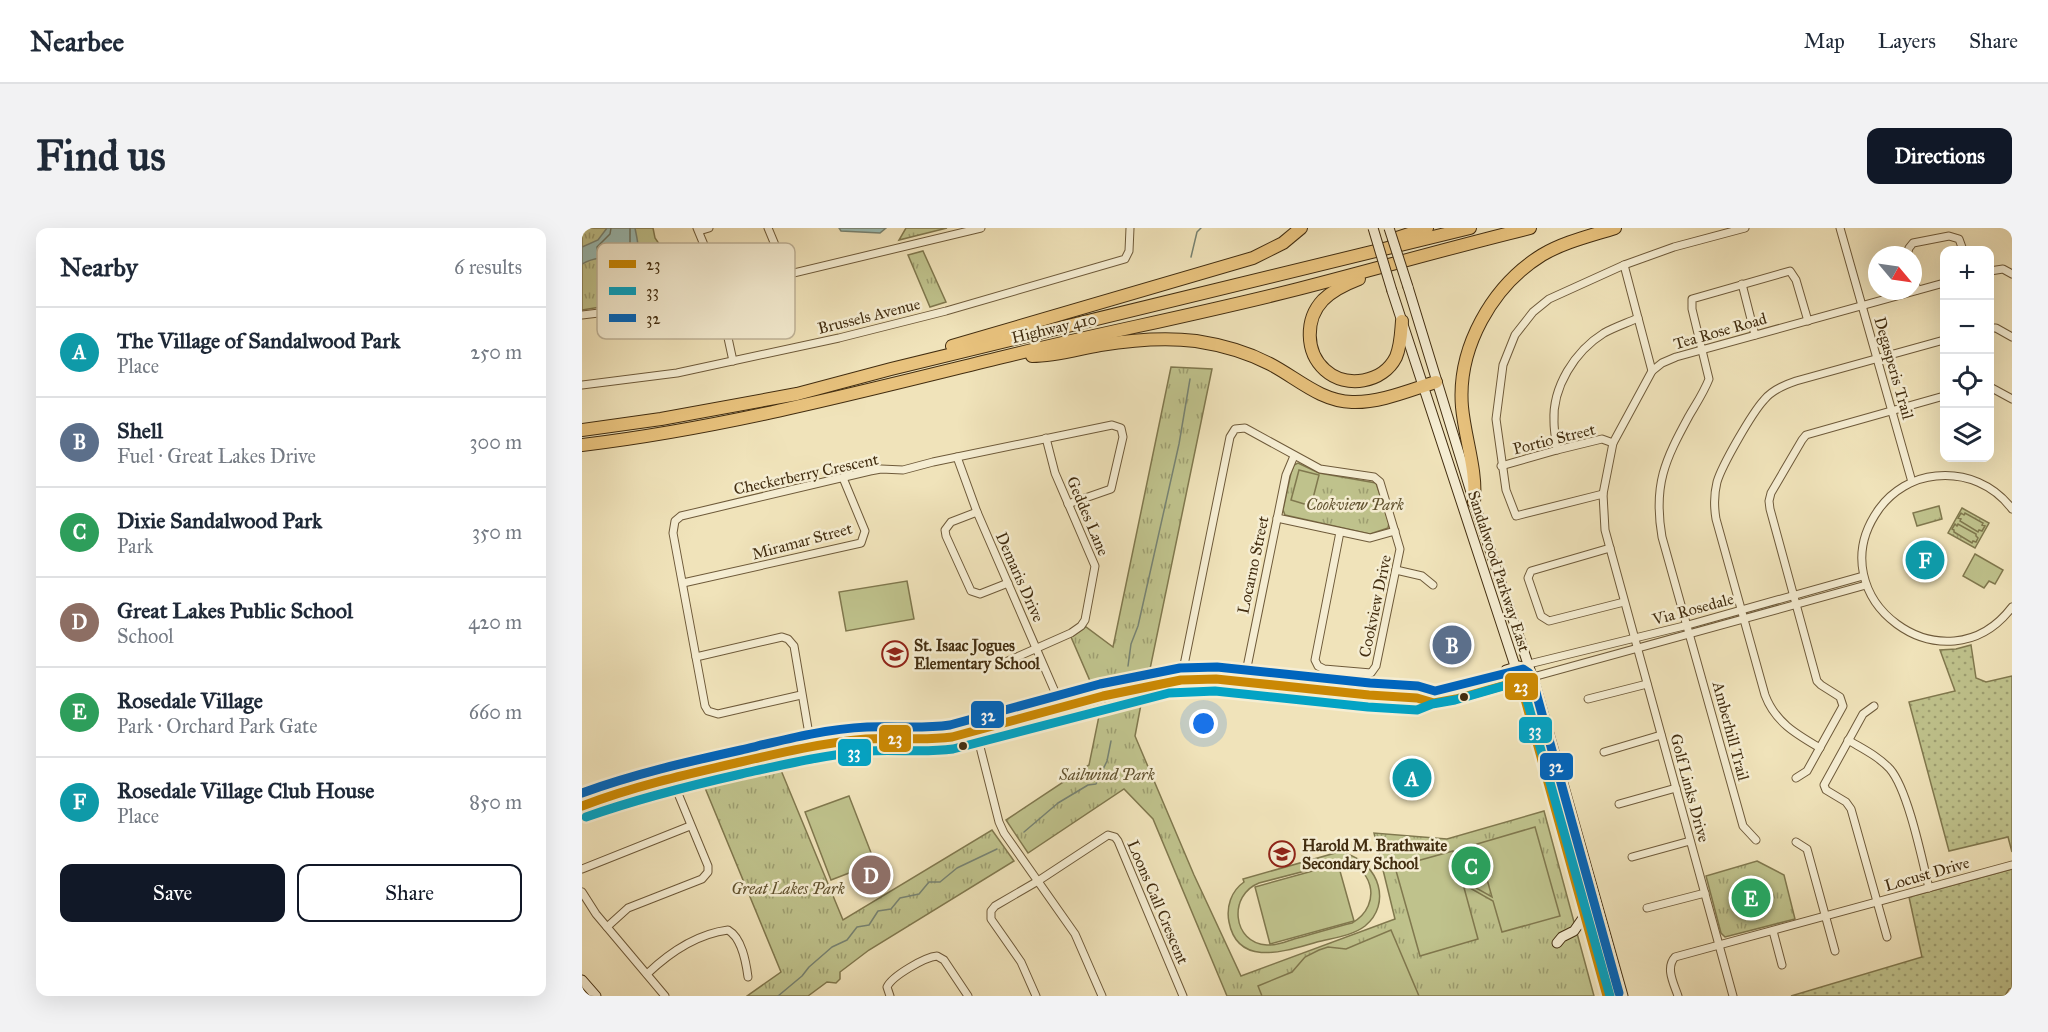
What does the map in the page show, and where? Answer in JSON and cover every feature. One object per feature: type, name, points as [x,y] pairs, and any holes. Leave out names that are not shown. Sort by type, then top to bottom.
[{"type":"highway","points":[[891,369],[916,357],[1253,258],[1283,243],[1301,228]]},
{"type":"highway","points":[[1362,254],[1372,246],[1427,228]]},
{"type":"highway","name":"Highway 410","points":[[582,430],[661,419],[797,394],[1470,228]]},
{"type":"highway","name":"Highway 410","points":[[582,445],[685,430],[795,408],[1001,357],[1298,289],[1530,228]]},
{"type":"highway","points":[[1474,502],[1475,485],[1462,404],[1466,364],[1478,326],[1498,294],[1511,280],[1542,255],[1563,245],[1615,228]]},
{"type":"highway","points":[[1402,321],[1401,342],[1395,358],[1383,372],[1371,379],[1356,381],[1334,376],[1321,366],[1313,353],[1310,337],[1311,323],[1315,311],[1328,296],[1350,282],[1416,261],[1428,253]]},
{"type":"highway","points":[[1001,357],[1040,356],[1103,344],[1144,340],[1194,341],[1247,353],[1316,392],[1333,399],[1351,402],[1368,401],[1436,382]]},
{"type":"main road","name":"Sandalwood Parkway East","points":[[1373,228],[1520,681],[1607,996]]},
{"type":"main road","name":"Sandalwood Parkway East","points":[[1389,228],[1474,502],[1533,677],[1623,996]]},
{"type":"main road","points":[[1417,698],[1428,692],[1504,674],[1506,670],[1528,664]]},
{"type":"main road","points":[[582,806],[620,792],[672,778],[811,746],[868,739],[939,739],[1109,695],[1180,680],[1206,678],[1417,698],[1434,703],[1533,677]]},
{"type":"main road","points":[[1557,943],[1562,937],[1574,931],[1585,915]]},
{"type":"main road","points":[[1591,935],[1604,933]]},
{"type":"main road","points":[[582,980],[596,996]]},
{"type":"street","points":[[698,230],[709,228]]},
{"type":"street","points":[[768,228],[774,243]]},
{"type":"street","points":[[795,274],[981,228]]},
{"type":"street","name":"Brussels Avenue","points":[[582,385],[662,376],[839,338],[1122,261],[1130,251],[1130,228]]},
{"type":"street","points":[[1603,494],[1516,516],[1510,505],[1501,466],[1496,418],[1503,365],[1515,335],[1533,312],[1550,299],[1624,265],[1674,247],[1745,228]]},
{"type":"street","name":"Degasperis Trail","points":[[1840,228],[1912,482]]},
{"type":"street","points":[[1911,246],[1913,243],[1949,236],[1959,239],[1962,246]]},
{"type":"street","points":[[1624,265],[1652,371],[1613,443],[1603,494],[1604,522],[1635,638]]},
{"type":"street","points":[[1994,270],[2003,269],[2012,274]]},
{"type":"street","points":[[1755,335],[1742,284],[1790,271],[1796,280],[1808,321]]},
{"type":"street","name":"Amberhill Trail","points":[[1742,284],[1692,299],[1692,309],[1709,379],[1667,458],[1662,473],[1659,504],[1662,537],[1743,826],[1756,840]]},
{"type":"street","name":"Tea Rose Road","points":[[1922,289],[1940,284]]},
{"type":"street","name":"Tea Rose Road","points":[[1652,371],[1662,363],[1703,349],[1883,300]]},
{"type":"street","points":[[582,315],[597,313]]},
{"type":"street","points":[[1557,450],[1554,421],[1556,401],[1563,380],[1575,359],[1605,333],[1638,318]]},
{"type":"street","points":[[1994,328],[2012,337]]},
{"type":"street","points":[[729,339],[734,361]]},
{"type":"street","points":[[1820,748],[1788,729],[1769,706],[1715,512],[1715,493],[1720,474],[1756,411],[1776,390],[1796,381],[1940,341]]},
{"type":"street","points":[[1994,390],[2012,399]]},
{"type":"street","points":[[1796,777],[1806,771],[1843,704],[1840,697],[1817,681],[1769,505],[1772,493],[1806,435],[1940,397]]},
{"type":"street","name":"Checkerberry Crescent","points":[[801,695],[718,714],[705,706],[673,533],[675,522],[681,516],[881,469],[903,470],[1112,425],[1121,428],[1123,432],[1111,489],[1068,504]]},
{"type":"street","name":"Cookview Drive","points":[[1180,680],[1231,434],[1235,429],[1245,428],[1320,469],[1378,479],[1380,482],[1400,549],[1375,669],[1367,674],[1320,668],[1316,663],[1315,657],[1340,532]]},
{"type":"street","name":"Geddes Lane","points":[[1001,664],[1077,630],[1085,620],[1095,566],[1055,473],[1046,438]]},
{"type":"street","name":"Portio Street","points":[[1501,466],[1602,439],[1613,443]]},
{"type":"street","name":"Locarno Street","points":[[1244,682],[1286,475],[1294,456]]},
{"type":"street","name":"Demaris Drive","points":[[957,457],[977,512],[1062,708]]},
{"type":"street","points":[[2012,509],[1989,488],[1964,477],[1942,475],[1912,482],[1890,496],[1872,521],[1863,548],[1863,576],[1866,585],[1875,602],[1888,618],[1906,631],[1929,639],[1953,641],[1972,636],[1995,624],[2012,607]]},
{"type":"street","name":"Miramar Street","points":[[683,583],[861,543],[865,531],[843,478]]},
{"type":"street","points":[[977,512],[951,522],[946,527],[945,533],[971,591],[980,594],[1008,583]]},
{"type":"street","points":[[1277,518],[1376,538],[1395,531]]},
{"type":"street","points":[[1610,548],[1532,571],[1528,578],[1541,616],[1546,620],[1624,602]]},
{"type":"street","points":[[1396,570],[1422,576],[1433,585]]},
{"type":"street","name":"Via Rosedale","points":[[1533,677],[1744,619],[1863,576]]},
{"type":"street","name":"Via Rosedale","points":[[1528,664],[1742,610],[1866,585]]},
{"type":"street","points":[[696,657],[782,637],[788,639],[794,646],[811,746]]},
{"type":"street","name":"Golf Links Drive","points":[[1635,638],[1733,996]]},
{"type":"street","points":[[1588,699],[1647,684]]},
{"type":"street","points":[[1874,706],[1863,714],[1826,778],[1825,788],[1846,802],[1851,809],[1887,937]]},
{"type":"street","points":[[976,731],[999,822],[1004,833],[1075,934],[1102,996]]},
{"type":"street","points":[[1604,752],[1661,735]]},
{"type":"street","points":[[1848,740],[1879,759],[1896,777],[1908,808],[1929,888]]},
{"type":"street","points":[[607,927],[628,908],[706,876],[708,872],[708,866],[672,778]]},
{"type":"street","points":[[1619,804],[1676,788]]},
{"type":"street","points":[[582,869],[690,826]]},
{"type":"street","name":"Loons Call Crescent","points":[[1038,881],[1103,836],[1115,837],[1183,996]]},
{"type":"street","points":[[1632,857],[1690,841]]},
{"type":"street","points":[[1796,842],[1807,849],[1835,951]]},
{"type":"street","name":"Locust Drive","points":[[1678,996],[1670,968],[1675,957],[2012,865]]},
{"type":"street","points":[[1036,996],[1021,962],[990,916],[995,906],[1038,881]]},
{"type":"street","points":[[582,892],[607,927],[665,996]]},
{"type":"street","points":[[1647,908],[1705,893]]},
{"type":"street","points":[[647,974],[681,947],[713,933],[728,930],[734,933],[739,942],[748,977]]},
{"type":"street","points":[[1773,931],[1782,965]]},
{"type":"street","points":[[890,996],[887,987],[892,980],[929,958],[937,956],[944,960],[968,996]]},
{"type":"green space","points":[[582,228],[653,228],[658,243],[597,243],[597,308],[582,310]]},
{"type":"green space","points":[[906,228],[947,228],[899,240]]},
{"type":"green space","points":[[923,251],[946,302],[930,307],[908,255]]},
{"type":"green space","points":[[1171,367],[1212,369],[1149,674],[1094,690],[1071,637],[1086,627],[1113,647]]},
{"type":"green space","name":"Cookview Park","points":[[1298,463],[1319,473],[1376,483],[1389,523],[1388,528],[1370,534],[1285,515],[1283,510],[1291,473],[1294,465]]},
{"type":"green space","points":[[1299,470],[1319,475],[1311,506],[1291,500]]},
{"type":"green space","points":[[1939,506],[1942,519],[1917,526],[1913,513]]},
{"type":"green space","points":[[1962,508],[1989,523],[1975,548],[1948,533]]},
{"type":"green space","points":[[1961,513],[1983,523],[1982,525],[1985,526],[1982,531],[1978,532],[1960,521],[1961,519],[1958,518]]},
{"type":"green space","points":[[1955,524],[1976,534],[1978,538],[1976,542],[1972,543],[1954,532],[1952,529]]},
{"type":"green space","points":[[1975,554],[2003,570],[1995,584],[1989,581],[1984,588],[1963,576]]},
{"type":"green space","points":[[907,581],[914,619],[846,631],[839,592]]},
{"type":"green space","points":[[1971,645],[1976,678],[1986,682],[2012,676],[2012,852],[2008,837],[1949,851],[1909,702],[1955,691],[1940,650]]},
{"type":"green space","name":"Sailwind Park","points":[[1142,699],[1135,736],[1194,875],[1241,976],[1395,919],[1374,833],[1447,839],[1544,811],[1594,996],[1227,996],[1153,819],[1124,789],[1028,853],[1006,820],[1089,765],[1100,711]]},
{"type":"green space","name":"Great Lakes Park","points":[[778,763],[843,920],[992,830],[1014,861],[869,950],[840,972],[840,979],[836,983],[827,982],[808,996],[747,996],[781,972],[703,783]]},
{"type":"green space","points":[[849,796],[875,863],[831,880],[805,812]]},
{"type":"green space","points":[[1535,827],[1560,916],[1502,932],[1493,901],[1463,884],[1478,939],[1420,956],[1395,867],[1453,851],[1462,882],[1492,897],[1477,844]]},
{"type":"green space","points":[[1346,850],[1347,854],[1367,866],[1374,875],[1380,896],[1373,917],[1360,929],[1292,949],[1266,953],[1242,946],[1234,937],[1229,922],[1230,900],[1244,882],[1243,879]],"holes":[[[1336,863],[1349,864],[1366,876],[1371,896],[1362,915],[1352,923],[1270,945],[1255,942],[1241,928],[1238,918],[1242,897],[1259,883]]]},
{"type":"green space","points":[[1757,861],[1784,875],[1795,919],[1725,937],[1721,933],[1706,876]]},
{"type":"green space","points":[[1338,864],[1354,921],[1270,944],[1255,887]]},
{"type":"green space","points":[[2012,869],[2012,988],[2005,996],[1791,996],[1922,957],[1909,897]]},
{"type":"green space","points":[[1391,930],[1419,996],[1262,996],[1258,986],[1292,972],[1305,957],[1328,947],[1346,949]]},
{"type":"water","points":[[607,228],[635,228],[637,243],[597,243],[597,259],[582,264],[582,247],[598,240]]},
{"type":"water","points":[[839,228],[886,228],[880,233],[841,231]]},
{"type":"waterway","points":[[1191,257],[1197,232],[1201,228]]},
{"type":"waterway","points":[[1128,666],[1131,644],[1138,626],[1179,444],[1190,379]]},
{"type":"waterway","points":[[1024,832],[1058,803],[1088,785],[1096,784],[1107,761],[1111,741]]},
{"type":"waterway","points":[[778,996],[832,947],[847,940],[857,927],[869,925],[878,911],[891,909],[900,898],[919,894],[929,882],[940,882],[957,868],[997,849]]},
{"type":"transit line","name":"32","points":[[582,793],[661,769],[804,736],[867,727],[950,725],[1100,684],[1180,668],[1217,667],[1418,686],[1435,691],[1523,669],[1532,678],[1619,993]]},
{"type":"transit line","name":"23","points":[[582,806],[658,782],[784,752],[866,739],[952,737],[1103,696],[1181,680],[1216,679],[1417,698],[1434,703],[1520,681],[1607,996]]},
{"type":"transit line","name":"33","points":[[586,817],[682,788],[835,755],[867,751],[953,749],[1169,693],[1215,691],[1417,710],[1521,679],[1610,996]]},
{"type":"place","name":"Rosedale Village Club House","points":[[1925,560]]},
{"type":"place","name":"Shell","points":[[1452,645]]},
{"type":"place","name":"St. Isaac Jogues Elementary School","points":[[895,654]]},
{"type":"place","name":"The Village of Sandalwood Park","points":[[1412,778]]},
{"type":"place","name":"Harold M. Brathwaite Secondary School","points":[[1282,854]]},
{"type":"place","name":"Dixie Sandalwood Park","points":[[1471,866]]},
{"type":"place","name":"Great Lakes Public School","points":[[871,875]]},
{"type":"place","name":"Rosedale Village","points":[[1751,898]]}]
